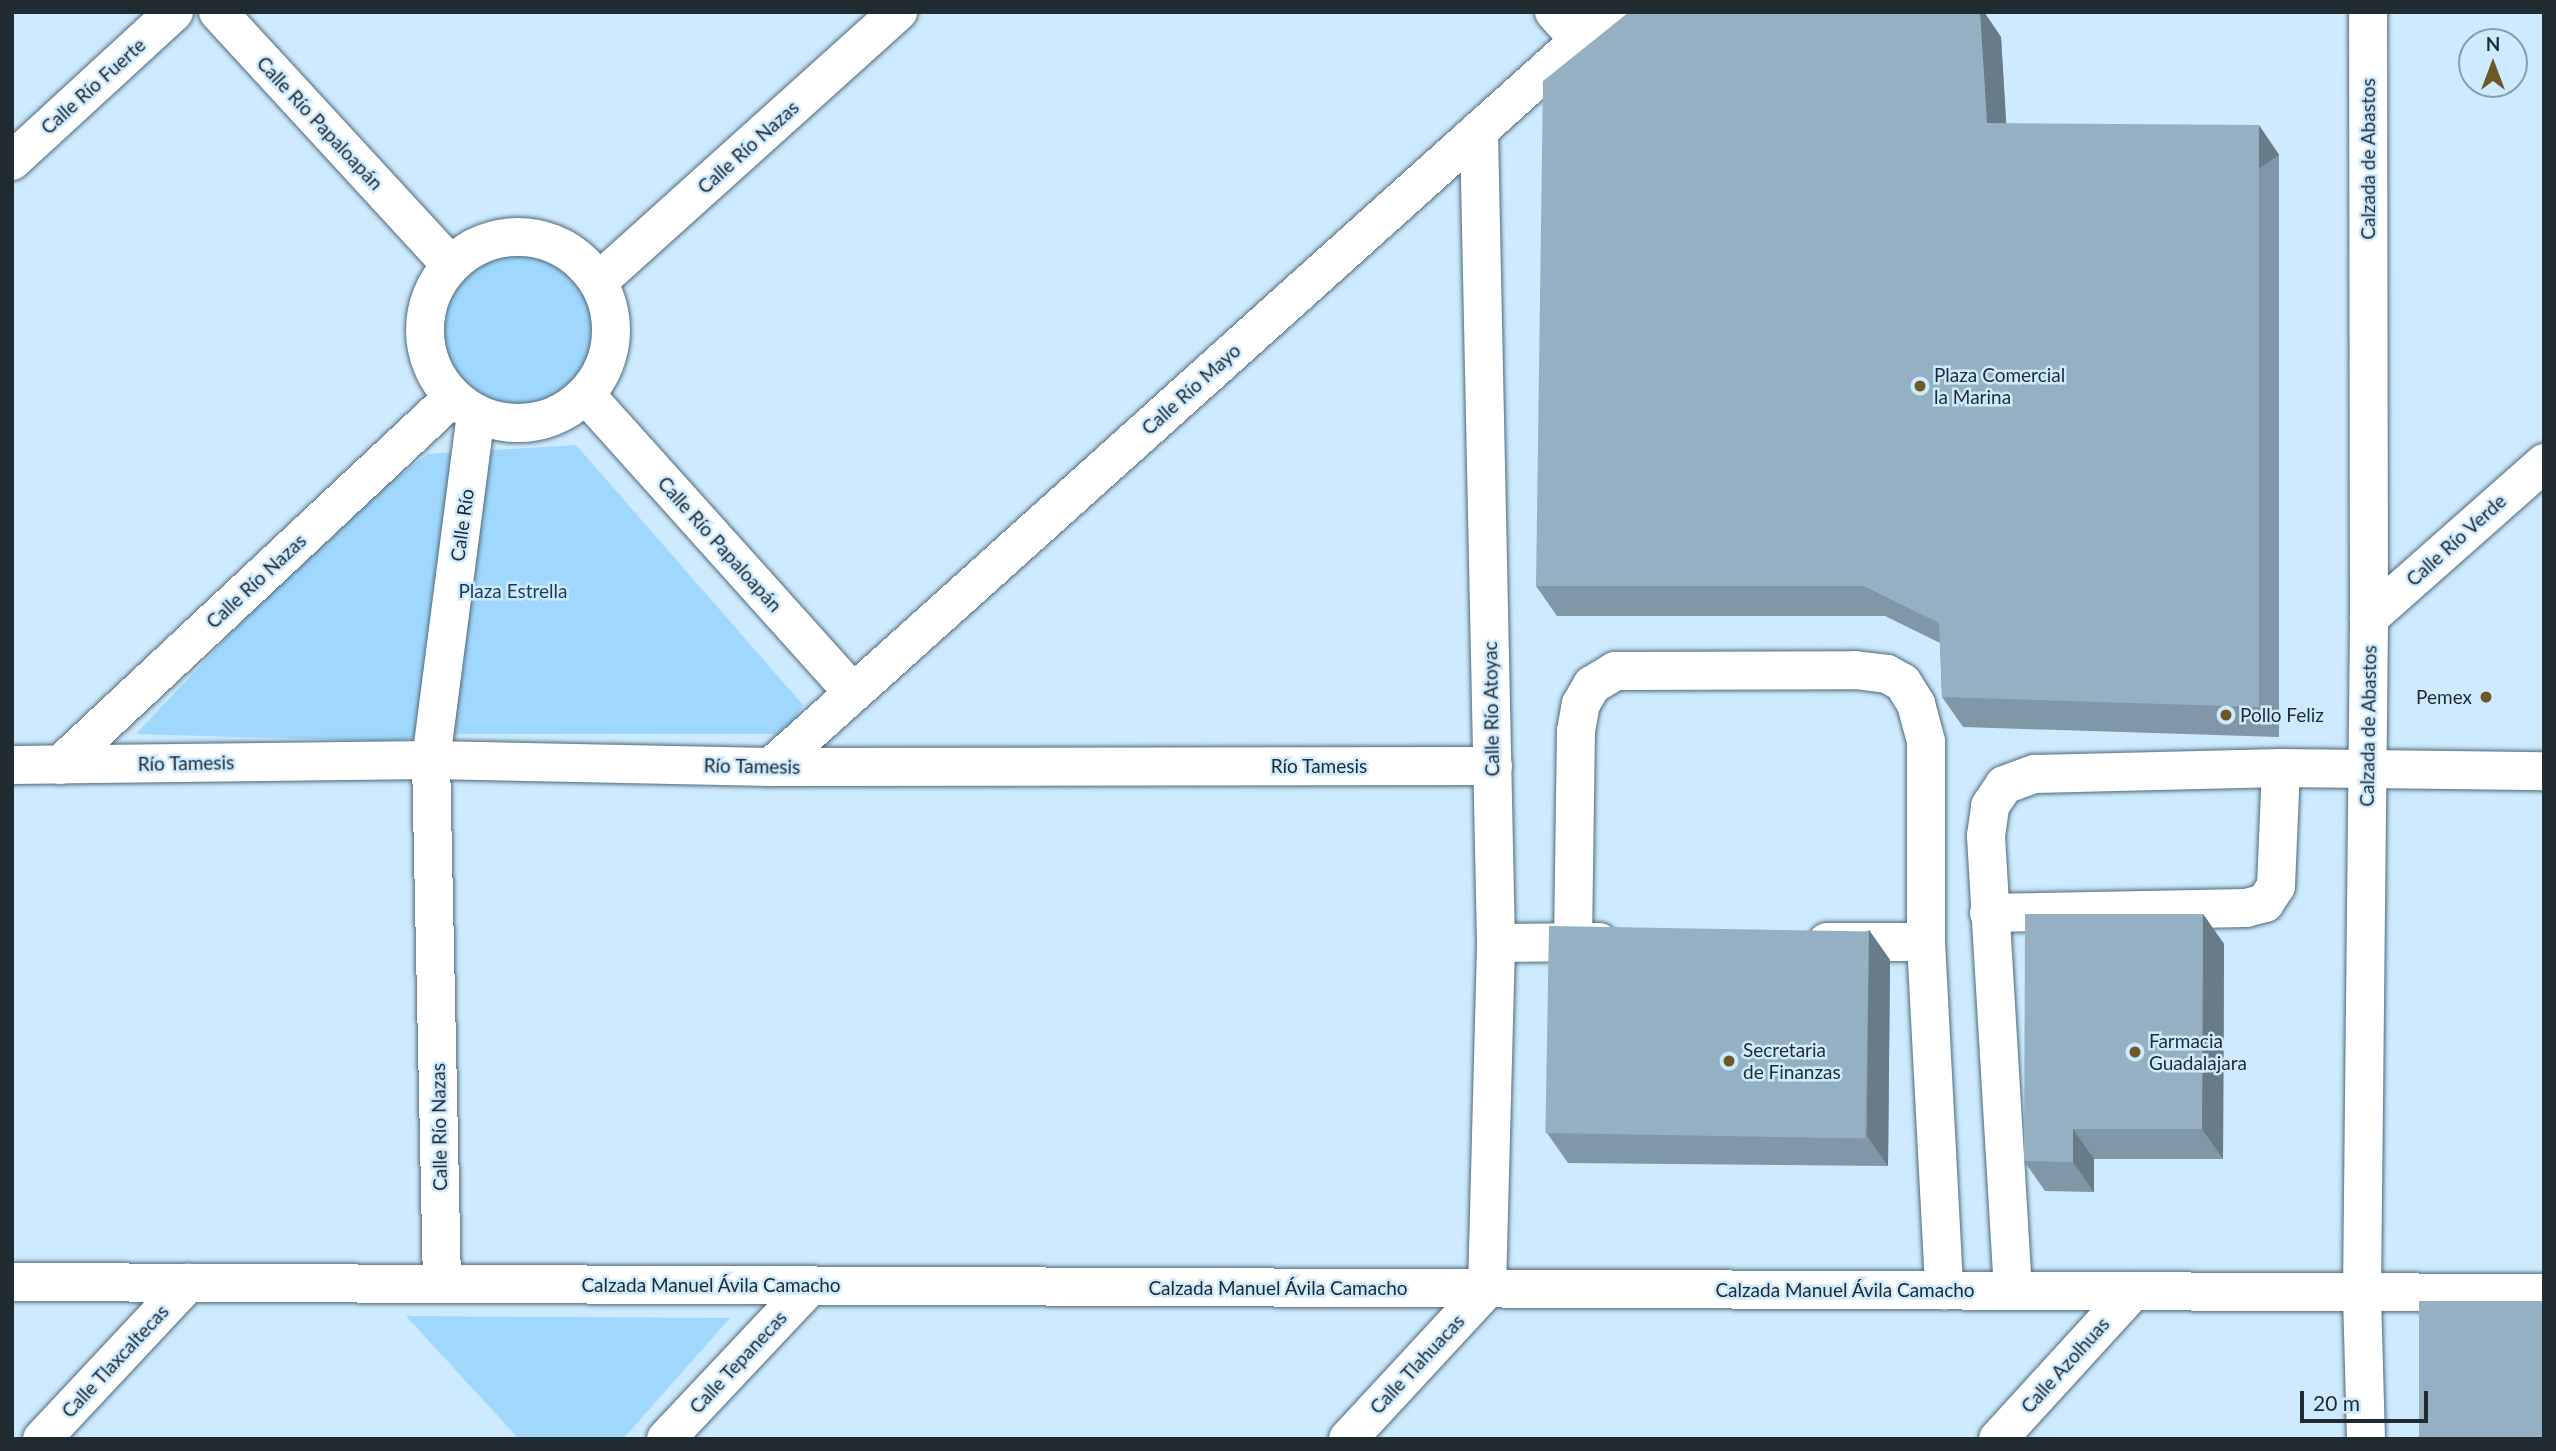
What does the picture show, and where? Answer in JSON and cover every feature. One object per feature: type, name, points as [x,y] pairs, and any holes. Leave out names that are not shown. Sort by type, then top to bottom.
[{"type":"street","name":"Calle Río Fuerte","points":[[12,161],[174,12]]},
{"type":"street","name":"Calle Río Papaloapán","points":[[218,12],[450,264]]},
{"type":"street","name":"Calle Río Nazas","points":[[598,282],[898,12]]},
{"type":"street","name":"Calle Río Mayo","points":[[771,767],[1479,130],[1567,26],[1611,12]]},
{"type":"street","name":"Calzada de Abastos","points":[[2366,1439],[2362,1292],[2369,618],[2368,12]]},
{"type":"street","name":"Calle Río Atoyac","points":[[1479,130],[1496,943],[1487,1289]]},
{"type":"street","points":[[531,236],[560,245],[583,262],[598,282],[611,313],[611,343],[603,371],[586,395],[562,413],[534,422],[505,422],[465,405],[435,373],[425,346],[425,317],[433,288],[450,264],[474,246],[492,240],[531,236]]},
{"type":"street","name":"Calle Río Papaloapán","points":[[586,395],[853,693]]},
{"type":"street","name":"Calle Río Nazas","points":[[60,765],[465,405]]},
{"type":"street","name":"Calle Río","points":[[431,760],[465,405]]},
{"type":"street","name":"Calle Río Verde","points":[[2369,618],[2544,463]]},
{"type":"street","points":[[1573,943],[1576,731],[1581,704],[1592,685],[1615,671],[1855,670],[1887,674],[1903,682],[1916,704],[1926,741],[1926,942],[1944,1291]]},
{"type":"street","name":"Calle Río Nazas","points":[[431,760],[442,1284]]},
{"type":"street","name":"Río Tamesis","points":[[12,765],[431,760],[771,767],[1493,766]]},
{"type":"street","points":[[1989,913],[2246,908],[2265,903],[2276,886],[2281,768]]},
{"type":"street","points":[[2013,1291],[1986,836],[1990,806],[2004,785],[2035,774],[2281,768],[2544,771]]},
{"type":"street","points":[[1496,943],[1628,942]]},
{"type":"street","points":[[1791,942],[1926,942]]},
{"type":"street","name":"Calzada Manuel Ávila Camacho","points":[[12,1282],[2544,1293]]},
{"type":"street","name":"Calle Tlaxcaltecas","points":[[43,1439],[188,1283]]},
{"type":"street","name":"Calle Tepanecas","points":[[674,1436],[810,1286]]},
{"type":"street","name":"Calle Tlahuacas","points":[[1348,1439],[1487,1289]]},
{"type":"street","name":"Calle Azolhuas","points":[[1998,1439],[2133,1291]]},
{"type":"green space","points":[[518,246],[550,253],[565,260],[577,271],[588,283],[595,298],[602,330],[595,362],[588,377],[577,389],[565,400],[550,407],[518,414],[486,407],[471,400],[459,389],[448,377],[441,362],[434,330],[441,298],[448,283],[459,271],[471,260],[486,253]]},
{"type":"green space","name":"Plaza Estrella","points":[[576,445],[803,705],[786,734],[461,734],[384,741],[136,734],[335,522],[428,454]]},
{"type":"green space","points":[[406,1316],[730,1318],[623,1439],[519,1439]]},
{"type":"building","name":"Plaza Comercial la Marina","points":[[1629,12],[1980,12],[1987,123],[2259,125],[2259,707],[1942,697],[1939,623],[1864,586],[1536,586],[1543,81]]},
{"type":"building","name":"Farmacia Guadalajara","points":[[2025,914],[2203,914],[2202,1129],[2073,1129],[2073,1162],[2024,1161]]},
{"type":"building","name":"Secretaria de Finanzas","points":[[1549,926],[1869,932],[1865,1139],[1545,1133]]},
{"type":"building","points":[[2419,1301],[2544,1301],[2544,1439],[2419,1439]]},
{"type":"place","name":"Plaza Comercial la Marina","points":[[1920,386]]},
{"type":"place","name":"Pemex","points":[[2486,697]]},
{"type":"place","name":"Pollo Feliz","points":[[2226,715]]},
{"type":"place","name":"Farmacia Guadalajara","points":[[2135,1052]]},
{"type":"place","name":"Secretaria de Finanzas","points":[[1729,1061]]}]
